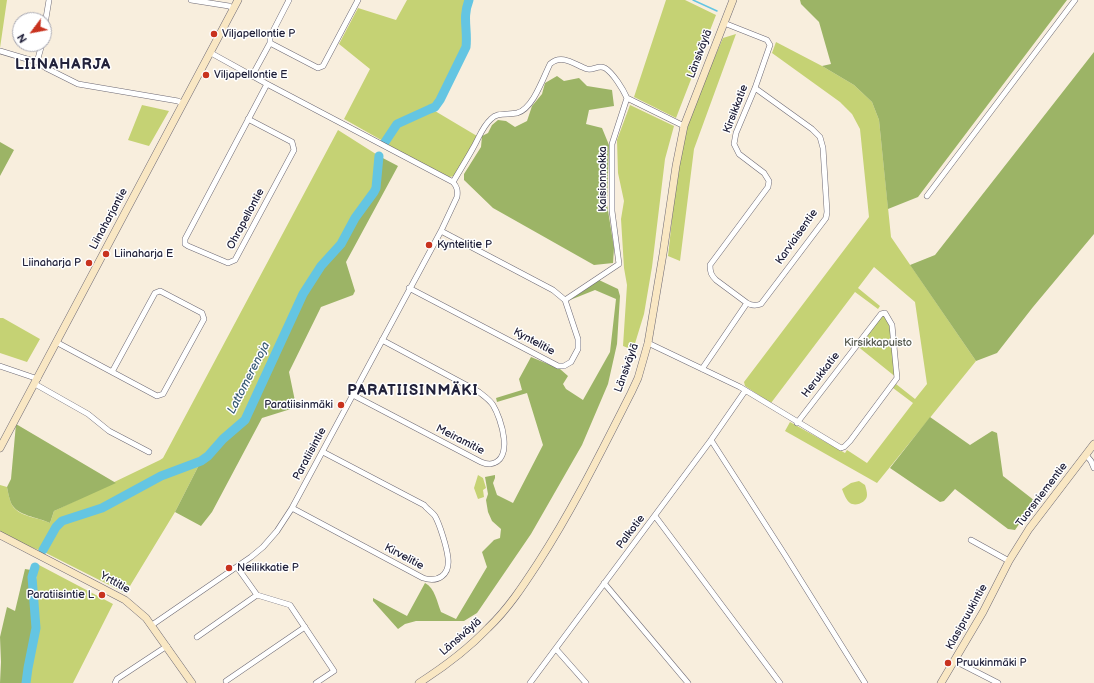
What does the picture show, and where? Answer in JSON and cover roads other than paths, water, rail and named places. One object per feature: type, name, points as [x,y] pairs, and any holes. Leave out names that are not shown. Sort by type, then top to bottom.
[{"type":"main road","name":"Liinaharjantie","points":[[0,448],[238,0]]},
{"type":"main road","name":"Länsiväylä","points":[[419,683],[429,680],[466,649],[504,611],[522,587],[580,492],[631,393],[640,372],[648,343],[676,166],[684,126],[733,0]]},
{"type":"main road","name":"Tuorsniementie","points":[[1009,561],[1033,524],[1094,444]]},
{"type":"main road","name":"Yrttitie","points":[[0,535],[125,600],[152,624],[192,683]]},
{"type":"main road","name":"Klasipruukintie","points":[[941,683],[983,612],[1009,561]]},
{"type":"street","points":[[47,12],[49,0]]},
{"type":"street","points":[[191,0],[234,8]]},
{"type":"street","points":[[252,76],[270,43],[270,37],[289,0]]},
{"type":"street","points":[[270,43],[318,68],[323,66],[358,0]]},
{"type":"street","points":[[927,196],[1075,0]]},
{"type":"street","name":"Kirsikkatie","points":[[724,23],[769,41],[770,48],[736,133],[734,144],[739,154],[764,173],[769,181],[768,187],[710,265],[712,276],[746,303]]},
{"type":"street","points":[[0,51],[37,62],[78,84],[178,101],[183,104]]},
{"type":"street","points":[[37,62],[41,52]]},
{"type":"street","points":[[211,53],[453,182],[490,119],[501,114],[522,112],[537,91],[550,64],[553,61],[561,60],[573,62],[588,69],[600,66],[604,67],[611,74],[626,98],[684,126]]},
{"type":"street","name":"Ohrapellontie","points":[[248,118],[292,142],[294,150],[235,260],[228,263],[188,246],[185,244],[185,239],[248,118],[267,84]]},
{"type":"street","name":"Karviaisentie","points":[[746,303],[750,305],[761,304],[826,218],[827,212],[823,148],[820,137],[812,129],[755,88]]},
{"type":"street","name":"Kaisionnokka","points":[[565,300],[619,264],[612,211],[612,144],[626,98]]},
{"type":"street","name":"Paratiisintie","points":[[152,624],[237,567],[263,547],[277,531],[292,508],[323,452],[409,288],[441,231],[457,197],[457,187],[453,182]]},
{"type":"street","points":[[441,231],[553,290],[565,300]]},
{"type":"street","name":"Kyntelitie","points":[[409,288],[558,366],[564,366],[570,362],[578,349],[578,339],[565,300]]},
{"type":"street","points":[[56,342],[112,372],[157,396],[163,394],[204,319],[202,313],[160,291],[155,293],[112,372]]},
{"type":"street","points":[[702,369],[746,303]]},
{"type":"street","name":"Herukkatie","points":[[885,313],[891,320],[892,325],[897,378],[844,448],[840,448],[797,423],[881,314],[885,313]]},
{"type":"street","name":"Meiramitie","points":[[353,395],[481,462],[490,464],[499,460],[504,451],[505,441],[493,404],[479,392],[382,340]]},
{"type":"street","points":[[648,343],[745,391],[797,423]]},
{"type":"street","points":[[0,366],[36,381],[88,414],[109,431],[149,452]]},
{"type":"street","name":"Palkotie","points":[[530,683],[711,440],[745,391]]},
{"type":"street","points":[[711,440],[866,683]]},
{"type":"street","name":"Kirvelitie","points":[[292,508],[423,578],[431,581],[437,580],[442,577],[447,569],[449,559],[439,524],[434,514],[424,505],[323,452]]},
{"type":"street","points":[[1086,456],[1091,461],[1094,468]]},
{"type":"street","points":[[655,516],[780,683]]},
{"type":"street","points":[[971,540],[1009,561]]},
{"type":"street","points":[[237,567],[257,595],[290,605],[334,671],[316,683]]},
{"type":"street","points":[[604,583],[688,683]]},
{"type":"street","points":[[197,637],[257,595]]},
{"type":"street","points":[[226,681],[305,628]]},
{"type":"street","points":[[115,683],[117,679],[167,646]]},
{"type":"street","points":[[556,649],[586,683]]},
{"type":"street","points":[[955,661],[998,683]]},
{"type":"waterway","name":"Lattomerenoja","points":[[385,142],[397,124],[435,107],[440,100],[466,47],[466,12],[469,0]]},
{"type":"waterway","points":[[693,0],[717,11]]},
{"type":"waterway","name":"Lattomerenoja","points":[[43,550],[56,527],[62,521],[102,508],[161,476],[201,461],[245,420],[303,294],[321,266],[341,244],[355,218],[374,192],[376,188],[379,156]]},
{"type":"waterway","name":"Lattomerenoja","points":[[26,683],[36,628],[32,577],[35,567]]},
{"type":"place","name":"Viljapellontie P","points":[[214,34]]},
{"type":"place","name":"Viljapellontie E","points":[[206,75]]},
{"type":"place","name":"Kyntelitie P","points":[[429,245]]},
{"type":"place","name":"Liinaharja E","points":[[106,254]]},
{"type":"place","name":"Liinaharja P","points":[[89,263]]},
{"type":"place","name":"Paratiisinmäki","points":[[341,405]]},
{"type":"place","name":"Neilikkatie P","points":[[229,568]]},
{"type":"place","name":"Paratiisintie L","points":[[102,595]]},
{"type":"place","name":"Pruukinmäki P","points":[[948,663]]},
{"type":"district","name":"LIINAHARJA","points":[[63,65]]},
{"type":"district","name":"PARATIISINMÄKI","points":[[413,391]]},
{"type":"park label","name":"Kirsikkapuisto","points":[[878,343]]}]
